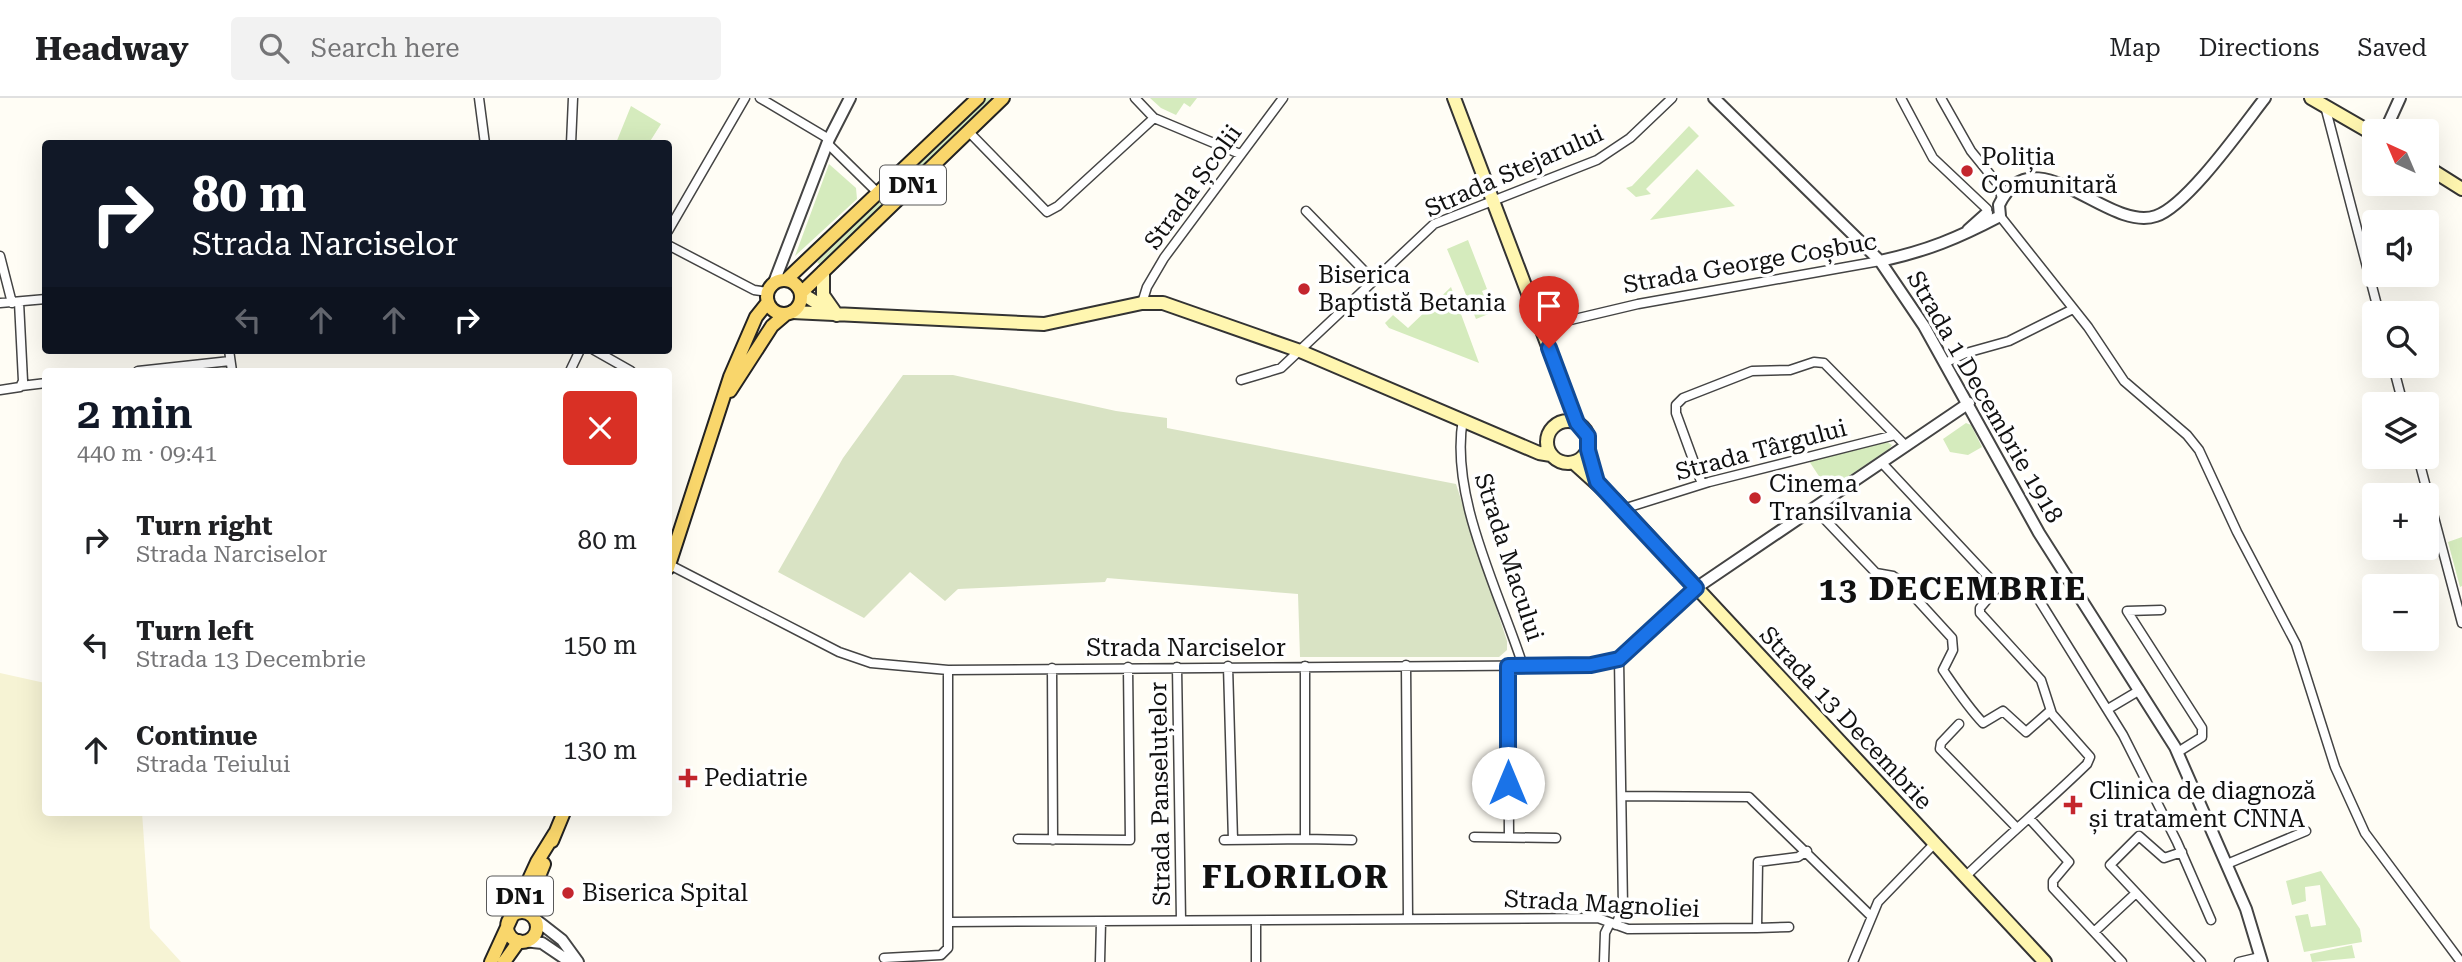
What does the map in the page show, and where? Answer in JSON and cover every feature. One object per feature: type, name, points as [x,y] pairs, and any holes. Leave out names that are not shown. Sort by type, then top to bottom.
[{"type":"main road","name":"DN1","points":[[672,558],[723,400],[756,317],[770,293],[879,194],[978,98]]},
{"type":"main road","name":"DN1","points":[[723,400],[772,326],[800,304],[801,293],[1003,98]]},
{"type":"main road","points":[[770,293],[775,311],[789,313],[1044,324],[1142,303],[1163,303],[1300,351],[1551,455],[1561,462],[1574,463],[1588,450],[1588,436],[1577,423],[1454,98]]},
{"type":"main road","points":[[2312,98],[2362,127]]},
{"type":"main road","points":[[2440,175],[2462,189]]},
{"type":"main road","points":[[823,272],[823,295],[837,315]]},
{"type":"main road","points":[[786,280],[796,284],[801,293],[837,315]]},
{"type":"main road","points":[[1551,455],[1547,441],[1551,430],[1560,423],[1565,412],[1565,391]]},
{"type":"main road","points":[[1560,423],[1577,423]]},
{"type":"main road","points":[[1515,441],[1532,444],[1547,441]]},
{"type":"main road","name":"Strada 13 Decembrie","points":[[1588,450],[1597,482]]},
{"type":"main road","name":"Strada 13 Decembrie","points":[[1574,463],[1623,509],[2045,962]]},
{"type":"main road","name":"DN1","points":[[504,962],[522,941],[536,933],[531,896],[562,816]]},
{"type":"main road","name":"DN1","points":[[491,962],[508,921],[555,833]]},
{"type":"main road","name":"DN1","points":[[508,921],[519,912],[532,917]]},
{"type":"main road","name":"DN1","points":[[508,921],[508,932],[522,941]]},
{"type":"street","points":[[479,98],[484,140]]},
{"type":"street","points":[[571,140],[573,98]]},
{"type":"street","points":[[672,224],[745,98]]},
{"type":"street","points":[[760,98],[828,141],[879,194]]},
{"type":"street","points":[[672,247],[754,290],[770,293],[828,141],[850,98]]},
{"type":"street","points":[[1135,98],[1154,118],[1240,154]]},
{"type":"street","name":"Strada Școlii","points":[[1142,303],[1147,287],[1164,258],[1283,98]]},
{"type":"street","name":"Strada Stejarului","points":[[1300,351],[1434,224],[1597,160],[1646,125],[1672,98]]},
{"type":"street","name":"Strada 1 Decembrie 1918","points":[[1714,98],[1880,261],[1947,362],[2039,533],[2178,752],[2251,921],[2261,959]]},
{"type":"street","points":[[1901,98],[1933,158],[1995,210],[2073,309],[2124,381],[2188,435],[2199,450],[2237,532],[2296,644],[2335,767],[2359,821],[2391,871],[2461,962]]},
{"type":"street","points":[[1941,98],[1967,145],[1997,183],[1995,210]]},
{"type":"street","name":"Strada George Coșbuc","points":[[1541,327],[1638,304],[1880,261],[1937,247],[1964,235],[1995,210],[2019,183],[2047,179],[2067,185],[2127,217],[2140,219],[2158,216],[2181,200],[2265,98]]},
{"type":"street","points":[[2390,119],[2400,98]]},
{"type":"street","points":[[2325,106],[2376,301]]},
{"type":"street","points":[[968,131],[1044,212],[1058,206],[1154,118]]},
{"type":"street","points":[[1306,211],[1373,280]]},
{"type":"street","points":[[0,256],[15,302],[21,386]]},
{"type":"street","points":[[0,303],[42,299]]},
{"type":"street","points":[[1947,362],[1966,353],[2009,341],[2073,309]]},
{"type":"street","points":[[1241,380],[1276,372],[1300,351]]},
{"type":"street","points":[[229,354],[231,368]]},
{"type":"street","points":[[601,354],[626,368]]},
{"type":"street","points":[[166,368],[230,361]]},
{"type":"street","points":[[1702,484],[1676,413],[1676,405],[1683,398],[1752,370],[1790,370],[1814,362],[1824,363],[1906,446]]},
{"type":"street","points":[[0,390],[42,383]]},
{"type":"street","points":[[1604,962],[1605,933],[1623,907],[1619,659],[1696,588],[1969,403]]},
{"type":"street","name":"Strada Macului","points":[[1463,419],[1460,450],[1464,490],[1523,666]]},
{"type":"street","name":"Strada Târgului","points":[[1623,509],[1702,484],[1895,435]]},
{"type":"street","points":[[1882,463],[1999,587],[1980,608],[1980,613],[2042,682],[2050,711],[2090,759],[1966,876]]},
{"type":"street","points":[[2422,469],[2458,591],[2462,623]]},
{"type":"street","points":[[1814,508],[1876,573],[1892,575],[1899,580],[1950,636],[1953,650],[1942,670],[1957,687],[1962,700],[1982,722],[1987,723],[2002,711],[2026,732],[2050,711]]},
{"type":"street","name":"Strada Narciselor","points":[[672,568],[847,655],[891,666],[948,670],[1523,666],[1591,665],[1619,659]]},
{"type":"street","points":[[2031,587],[2108,709],[2182,852],[2211,920]]},
{"type":"street","points":[[2161,610],[2127,611],[2202,728],[2202,737],[2178,752]]},
{"type":"street","points":[[1406,665],[1408,919]]},
{"type":"street","points":[[1228,666],[1228,840],[1352,840]]},
{"type":"street","points":[[1305,666],[1306,839]]},
{"type":"street","points":[[1508,666],[1509,838]]},
{"type":"street","name":"Strada Panseluțelor","points":[[1053,840],[1130,840],[1128,667]]},
{"type":"street","name":"Strada Panseluțelor","points":[[1177,667],[1181,920]]},
{"type":"street","points":[[1018,839],[1053,840],[1052,668]]},
{"type":"street","points":[[884,958],[946,953],[948,670]]},
{"type":"street","points":[[2108,709],[2140,691]]},
{"type":"street","name":"Strada 13 Decembrie","points":[[1959,724],[1941,743],[1940,749],[2016,827]]},
{"type":"street","points":[[1622,796],[1745,795],[1753,799],[1871,916]]},
{"type":"street","points":[[2029,818],[2069,861],[2053,881],[2052,887],[2122,962]]},
{"type":"street","points":[[2227,864],[2306,831]]},
{"type":"street","points":[[1474,837],[1556,838]]},
{"type":"street","points":[[2182,852],[2164,858],[2144,838],[2137,837],[2110,863],[2201,962]]},
{"type":"street","points":[[1853,962],[1881,898],[1935,843]]},
{"type":"street","points":[[1758,928],[1758,862],[1798,857],[1807,851]]},
{"type":"street","points":[[2094,932],[2136,893]]},
{"type":"street","points":[[532,917],[562,940],[578,962]]},
{"type":"street","name":"Strada Magnoliei","points":[[948,922],[1598,918],[1628,929],[1789,927]]},
{"type":"street","points":[[1256,920],[1256,962]]},
{"type":"street","points":[[1100,962],[1101,922]]},
{"type":"street","points":[[522,941],[542,943],[570,962]]},
{"type":"street","points":[[2239,962],[2261,959]]},
{"type":"shaded area","points":[[0,673],[42,682],[42,816],[142,816],[150,928],[181,962],[0,962]]},
{"type":"green space","points":[[986,98],[995,98],[821,266],[817,262]]},
{"type":"green space","points":[[1150,98],[1197,98],[1190,107],[1184,103],[1176,115],[1161,108]]},
{"type":"green space","points":[[631,106],[661,124],[651,140],[617,140]]},
{"type":"green space","points":[[1689,126],[1699,136],[1646,189],[1651,194],[1636,197],[1626,188],[1632,186]]},
{"type":"green space","points":[[829,164],[856,188],[857,199],[795,256]]},
{"type":"green space","points":[[1697,169],[1735,206],[1650,220]]},
{"type":"green space","points":[[1468,240],[1487,289],[1482,291],[1491,313],[1476,319],[1447,249]]},
{"type":"green space","points":[[1451,287],[1479,363],[1389,328],[1385,323],[1393,315],[1408,328]]},
{"type":"green space","points":[[903,375],[953,375],[1116,411],[1167,418],[1167,428],[1456,484],[1507,641],[1507,650],[1499,657],[1300,657],[1298,594],[1107,578],[1105,582],[958,589],[945,601],[910,572],[864,618],[778,572],[843,458]]},
{"type":"green space","points":[[1966,423],[1971,425],[1982,447],[1968,455],[1950,452],[1943,439]]},
{"type":"green space","points":[[1887,442],[1892,445],[1889,449],[1828,490],[1809,461]]},
{"type":"green space","points":[[2462,537],[2462,586],[2460,587],[2448,542]]},
{"type":"green space","points":[[2321,871],[2360,929],[2362,942],[2304,952],[2295,916],[2308,914],[2311,927],[2326,925],[2320,885],[2305,887],[2306,901],[2292,905],[2286,881]]},
{"type":"green space","points":[[2352,945],[2355,958],[2312,962],[2310,954]]},
{"type":"place","name":"Poliția Comunitară","points":[[1967,171]]},
{"type":"place","name":"Biserica Baptistă Betania","points":[[1304,289]]},
{"type":"place","name":"Cinema Transilvania","points":[[1755,498]]},
{"type":"place","name":"Pediatrie","points":[[688,778]]},
{"type":"place","name":"Clinica de diagnoză și tratament CNNA","points":[[2073,805]]},
{"type":"place","name":"Biserica Spital","points":[[568,893]]},
{"type":"district","name":"13 DECEMBRIE","points":[[1953,589]]},
{"type":"district","name":"FLORILOR","points":[[1296,877]]},
{"type":"route","points":[[1508,783],[1508,666],[1591,665],[1612,662],[1619,659],[1696,588],[1597,482],[1588,450],[1588,436],[1577,423],[1576,414],[1549,348]]}]
